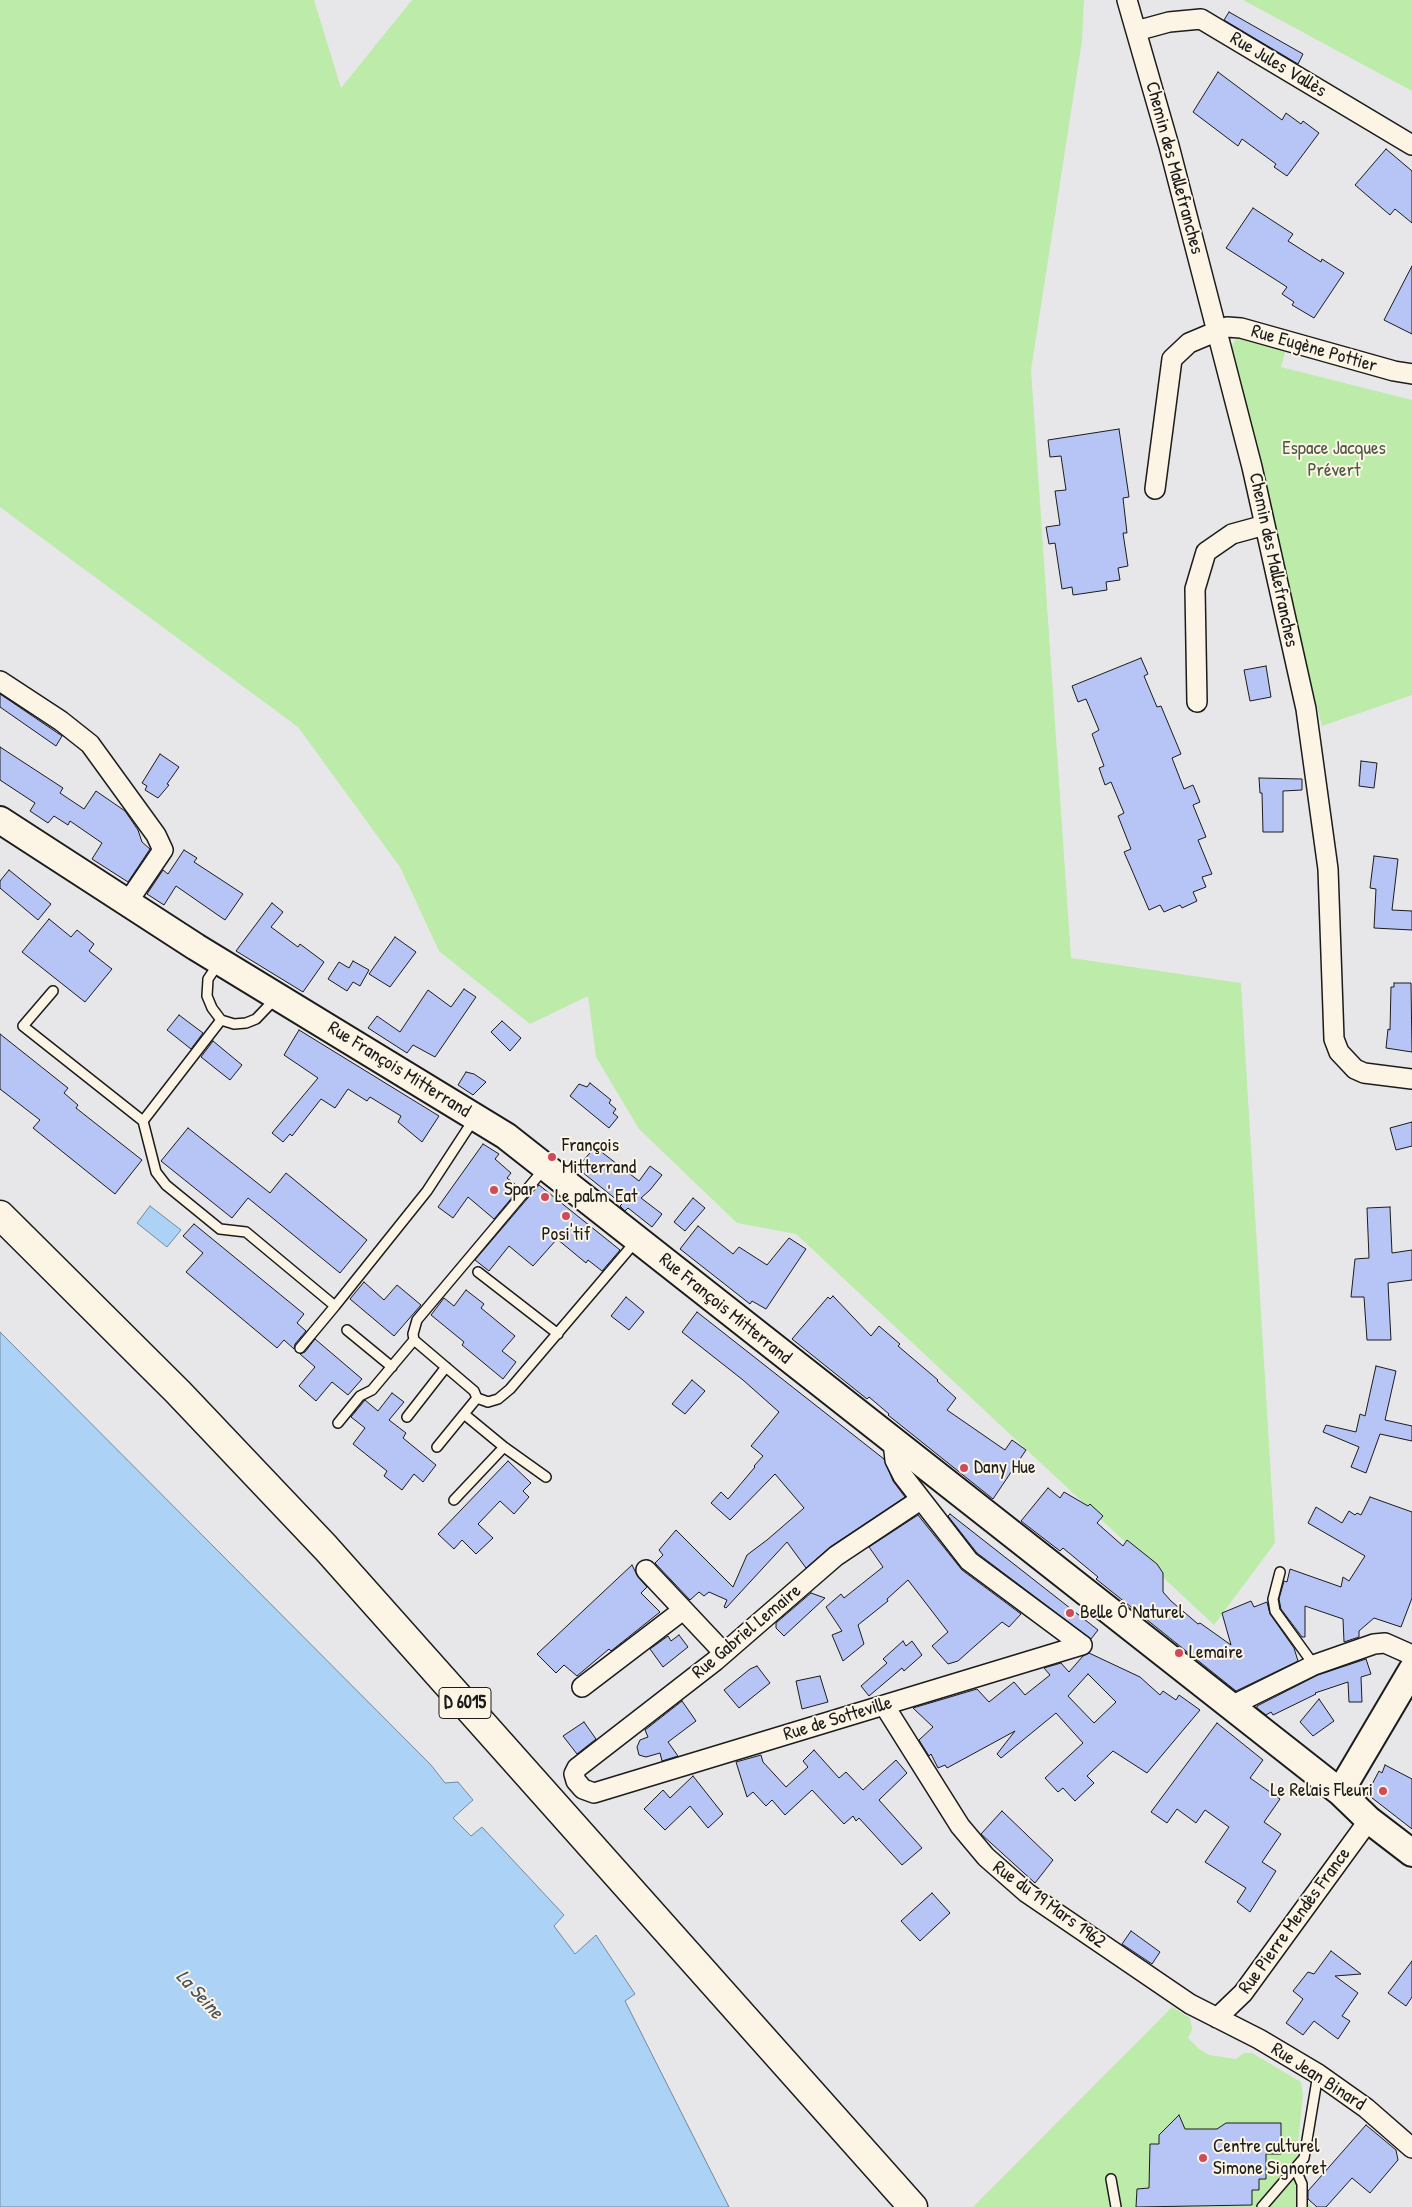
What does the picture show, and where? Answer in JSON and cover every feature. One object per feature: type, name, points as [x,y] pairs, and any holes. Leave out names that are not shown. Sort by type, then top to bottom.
[{"type":"main road","name":"D 6015","points":[[0,1214],[178,1392],[326,1548],[913,2207]]},
{"type":"street","name":"Chemin des Mallefranches","points":[[1127,0],[1169,146],[1252,467],[1306,709],[1328,869],[1334,1039],[1339,1052],[1354,1068],[1364,1073],[1412,1079]]},
{"type":"street","name":"Rue Jules Vallès","points":[[1136,31],[1169,22],[1201,19],[1412,145]]},
{"type":"street","name":"Rue Eugène Pottier","points":[[1155,489],[1172,359],[1189,343],[1227,327],[1241,328],[1394,372],[1412,374]]},
{"type":"street","points":[[1197,702],[1195,589],[1206,552],[1232,534],[1265,525]]},
{"type":"street","points":[[0,681],[61,721],[90,744],[156,836],[163,850],[127,903]]},
{"type":"street","name":"Rue François Mitterrand","points":[[0,820],[219,962],[278,996],[506,1136],[1229,1707],[1340,1792],[1368,1820],[1412,1853]]},
{"type":"street","points":[[893,1442],[895,1460],[903,1476],[920,1500]]},
{"type":"street","name":"Rue de Sotteville","points":[[594,1793],[1082,1645],[969,1561],[920,1500]]},
{"type":"street","name":"Rue Gabriel Lemaire","points":[[594,1793],[583,1789],[576,1781],[574,1774],[578,1768],[724,1653],[836,1556],[920,1500]]},
{"type":"street","points":[[646,1570],[724,1653]]},
{"type":"street","points":[[582,1687],[683,1610]]},
{"type":"street","points":[[1229,1707],[1314,1665],[1374,1644],[1385,1643],[1412,1654]]},
{"type":"street","points":[[1340,1792],[1412,1670]]},
{"type":"street","name":"Rue du 19 Mars 1962","points":[[884,1705],[960,1826],[986,1858],[1027,1893],[1190,2004],[1217,2018]]},
{"type":"street","name":"Rue Pierre Mendès France","points":[[1217,2018],[1243,1993],[1368,1820]]},
{"type":"street","name":"Rue Jean Binard","points":[[1217,2018],[1259,2039],[1318,2074],[1366,2108],[1412,2148]]},
{"type":"lane","points":[[219,962],[208,979],[207,996],[212,1008],[221,1020],[234,1024],[246,1023],[256,1019],[278,996]]},
{"type":"lane","points":[[53,991],[23,1026],[143,1121],[156,1172],[166,1185],[220,1228],[246,1232],[335,1306]]},
{"type":"lane","points":[[143,1121],[221,1020]]},
{"type":"lane","points":[[300,1348],[427,1191],[475,1117]]},
{"type":"lane","points":[[546,1167],[418,1320],[413,1334],[414,1340],[474,1391],[477,1398],[488,1402],[498,1399],[510,1389],[637,1239]]},
{"type":"lane","points":[[478,1272],[558,1334]]},
{"type":"lane","points":[[347,1330],[392,1367]]},
{"type":"lane","points":[[338,1423],[360,1396],[372,1390],[414,1340]]},
{"type":"lane","points":[[407,1417],[446,1367]]},
{"type":"lane","points":[[437,1448],[477,1398]]},
{"type":"lane","points":[[464,1414],[504,1447],[546,1477]]},
{"type":"lane","points":[[454,1500],[504,1447]]},
{"type":"lane","points":[[1280,1572],[1273,1599],[1275,1611],[1314,1665]]},
{"type":"lane","points":[[1262,2207],[1304,2158],[1318,2074]]},
{"type":"lane","points":[[1295,2168],[1302,2184],[1302,2207]]},
{"type":"lane","points":[[1111,2178],[1116,2207]]},
{"type":"green space","points":[[0,0],[314,0],[341,88],[412,0],[1084,0],[1082,41],[1031,370],[1071,958],[1241,983],[1275,1543],[1214,1625],[796,1234],[737,1223],[639,1129],[596,1057],[588,996],[530,1024],[439,951],[400,867],[298,727],[0,507]]},
{"type":"green space","points":[[1243,0],[1412,0],[1412,91]]},
{"type":"green space","name":"Espace Jacques Prévert","points":[[1249,338],[1286,349],[1281,367],[1412,400],[1412,695],[1322,726],[1228,358],[1231,347],[1236,339]]},
{"type":"green space","points":[[1172,2007],[1190,2018],[1192,2029],[1188,2038],[1199,2049],[1209,2055],[1236,2059],[1244,2053],[1252,2053],[1301,2082],[1303,2095],[1298,2143],[1301,2197],[1312,2207],[973,2207]]},
{"type":"water","points":[[150,1206],[181,1230],[167,1247],[137,1223]]},
{"type":"water","name":"La Seine","points":[[0,1332],[431,1765],[445,1783],[458,1782],[473,1800],[453,1818],[471,1836],[482,1827],[564,1915],[554,1926],[575,1954],[596,1935],[635,1994],[625,2001],[729,2207],[0,2207]]},
{"type":"building","points":[[1229,12],[1303,54],[1298,64],[1224,20]]},
{"type":"building","points":[[1218,72],[1282,120],[1286,113],[1301,124],[1303,121],[1319,133],[1287,176],[1274,167],[1276,164],[1242,139],[1238,146],[1193,112]]},
{"type":"building","points":[[1386,149],[1412,171],[1412,223],[1395,209],[1390,215],[1355,185]]},
{"type":"building","points":[[1253,208],[1293,234],[1288,241],[1321,262],[1322,259],[1344,273],[1314,318],[1292,305],[1294,302],[1282,294],[1287,287],[1226,248]]},
{"type":"building","points":[[1412,266],[1412,334],[1384,320]]},
{"type":"building","points":[[1119,429],[1129,497],[1123,498],[1127,533],[1123,533],[1128,566],[1118,568],[1120,580],[1106,582],[1107,590],[1073,595],[1072,587],[1062,589],[1055,543],[1049,544],[1046,527],[1060,525],[1055,491],[1066,490],[1061,456],[1050,457],[1048,440]]},
{"type":"building","points":[[1141,658],[1148,674],[1144,676],[1157,707],[1161,706],[1181,754],[1172,758],[1184,789],[1193,785],[1200,802],[1193,805],[1206,837],[1198,840],[1212,874],[1202,877],[1206,887],[1193,892],[1197,901],[1182,908],[1180,905],[1164,912],[1160,905],[1149,910],[1124,852],[1131,849],[1118,816],[1124,813],[1111,782],[1105,785],[1099,768],[1104,766],[1092,734],[1099,730],[1086,699],[1078,702],[1072,686]]},
{"type":"building","points":[[1266,666],[1271,697],[1250,701],[1244,670]]},
{"type":"building","points":[[0,694],[62,736],[56,746],[0,707]]},
{"type":"building","points":[[0,747],[63,788],[60,793],[84,809],[96,791],[125,811],[138,830],[142,842],[150,849],[128,882],[92,859],[102,843],[70,821],[68,825],[54,816],[48,823],[30,811],[35,803],[0,780]]},
{"type":"building","points":[[160,754],[179,767],[167,784],[169,785],[158,798],[145,790],[147,786],[142,783]]},
{"type":"building","points":[[1361,761],[1377,763],[1374,788],[1359,786]]},
{"type":"building","points":[[1259,778],[1302,779],[1302,790],[1283,791],[1283,832],[1263,832],[1262,793],[1260,793]]},
{"type":"building","points":[[184,850],[197,858],[194,862],[243,894],[225,920],[176,886],[164,905],[147,894],[163,870],[168,874]]},
{"type":"building","points":[[1374,856],[1398,859],[1392,910],[1412,911],[1412,930],[1374,928],[1376,889],[1370,888]]},
{"type":"building","points":[[9,870],[51,904],[38,920],[0,888],[0,881]]},
{"type":"building","points":[[272,903],[283,912],[271,927],[298,947],[300,944],[324,962],[303,992],[236,951]]},
{"type":"building","points":[[49,919],[71,937],[77,930],[94,944],[89,951],[112,969],[85,1002],[22,952]]},
{"type":"building","points":[[395,937],[416,952],[390,987],[369,974]]},
{"type":"building","points":[[353,961],[369,970],[360,986],[353,982],[347,991],[328,979],[339,962],[349,968]]},
{"type":"building","points":[[1394,983],[1411,983],[1412,1052],[1386,1048],[1388,1029],[1390,1030],[1391,987],[1394,987]]},
{"type":"building","points":[[464,989],[476,997],[435,1057],[413,1045],[407,1053],[368,1028],[377,1016],[400,1032],[428,990],[451,1007]]},
{"type":"building","points":[[179,1015],[203,1033],[191,1049],[167,1030]]},
{"type":"building","points":[[502,1021],[521,1038],[510,1051],[491,1032]]},
{"type":"building","points":[[299,1030],[439,1116],[422,1142],[398,1122],[401,1116],[370,1097],[367,1101],[348,1089],[335,1108],[321,1099],[292,1136],[290,1134],[283,1142],[272,1133],[318,1078],[284,1055]]},
{"type":"building","points":[[0,1034],[68,1088],[64,1093],[78,1105],[76,1108],[142,1160],[115,1194],[33,1128],[40,1120],[0,1089]]},
{"type":"building","points":[[213,1041],[242,1065],[230,1080],[201,1057]]},
{"type":"building","points":[[466,1072],[474,1074],[486,1082],[473,1095],[458,1085]]},
{"type":"building","points":[[590,1083],[611,1100],[609,1103],[616,1109],[613,1113],[618,1117],[609,1128],[570,1096],[579,1084],[587,1087]]},
{"type":"building","points":[[1412,1122],[1412,1146],[1396,1150],[1390,1128]]},
{"type":"building","points":[[188,1128],[270,1193],[286,1173],[367,1240],[340,1273],[248,1198],[232,1218],[161,1161]]},
{"type":"building","points":[[483,1144],[499,1154],[495,1159],[511,1173],[507,1178],[520,1188],[494,1219],[468,1197],[453,1218],[438,1207]]},
{"type":"building","points":[[595,1147],[639,1181],[650,1166],[662,1175],[641,1198],[662,1214],[652,1227],[628,1208],[625,1211],[620,1206],[622,1204],[577,1168]]},
{"type":"building","points":[[539,1185],[620,1250],[602,1271],[588,1260],[586,1263],[557,1239],[533,1266],[509,1246],[489,1271],[475,1260]]},
{"type":"building","points":[[693,1198],[705,1208],[685,1231],[674,1222]]},
{"type":"building","points":[[1390,1207],[1392,1253],[1412,1250],[1412,1280],[1388,1283],[1391,1340],[1367,1340],[1364,1297],[1351,1297],[1355,1259],[1369,1258],[1367,1208]]},
{"type":"building","points":[[194,1224],[304,1314],[297,1323],[306,1331],[295,1344],[294,1349],[284,1340],[277,1348],[186,1272],[203,1253],[183,1236]]},
{"type":"building","points":[[698,1226],[733,1254],[739,1247],[767,1265],[789,1238],[806,1249],[766,1309],[752,1301],[750,1304],[680,1249]]},
{"type":"building","points":[[364,1282],[384,1300],[397,1285],[421,1305],[394,1336],[350,1299]]},
{"type":"building","points":[[466,1290],[484,1304],[481,1308],[515,1336],[502,1351],[516,1362],[503,1379],[462,1345],[464,1342],[431,1315],[444,1298],[454,1306]]},
{"type":"building","points":[[833,1296],[871,1336],[879,1326],[900,1344],[898,1346],[956,1398],[947,1410],[1005,1450],[1012,1440],[1026,1450],[993,1499],[888,1415],[869,1397],[867,1399],[792,1339],[828,1297],[830,1299]]},
{"type":"building","points":[[626,1297],[644,1312],[629,1330],[611,1316]]},
{"type":"building","points":[[697,1312],[884,1459],[893,1481],[905,1497],[830,1547],[806,1568],[787,1542],[726,1608],[724,1607],[727,1600],[709,1592],[704,1596],[699,1592],[690,1600],[655,1563],[663,1555],[659,1550],[676,1530],[733,1587],[747,1555],[804,1508],[775,1474],[730,1520],[711,1503],[721,1492],[728,1499],[755,1467],[763,1456],[751,1446],[779,1412],[743,1380],[682,1332]]},
{"type":"building","points":[[315,1339],[362,1379],[348,1395],[332,1382],[316,1401],[299,1386],[315,1367],[300,1354],[305,1352]]},
{"type":"building","points":[[1376,1366],[1396,1371],[1385,1420],[1412,1426],[1412,1441],[1380,1434],[1366,1473],[1351,1467],[1359,1447],[1323,1432],[1326,1425],[1356,1432],[1360,1414],[1365,1416]]},
{"type":"building","points":[[692,1380],[705,1391],[685,1414],[672,1404]]},
{"type":"building","points":[[392,1393],[404,1402],[389,1420],[406,1433],[403,1438],[436,1465],[423,1482],[414,1474],[402,1490],[384,1476],[387,1471],[353,1444],[365,1428],[351,1417],[365,1400],[378,1411]]},
{"type":"building","points":[[508,1461],[531,1483],[523,1491],[529,1497],[514,1514],[500,1501],[478,1524],[493,1538],[476,1554],[462,1540],[454,1549],[438,1534]]},
{"type":"building","points":[[1048,1488],[1060,1498],[1064,1492],[1088,1506],[1090,1504],[1103,1516],[1097,1523],[1123,1546],[1127,1540],[1157,1564],[1163,1573],[1163,1592],[1171,1601],[1198,1624],[1200,1623],[1231,1645],[1222,1613],[1251,1601],[1254,1607],[1267,1602],[1270,1614],[1294,1648],[1298,1661],[1236,1691],[1096,1579],[1098,1577],[1063,1548],[1060,1551],[1021,1521]]},
{"type":"building","points":[[1370,1497],[1412,1512],[1412,1598],[1401,1627],[1374,1618],[1359,1631],[1359,1637],[1344,1642],[1343,1619],[1305,1606],[1305,1637],[1302,1637],[1281,1609],[1279,1599],[1284,1581],[1287,1582],[1290,1569],[1341,1587],[1343,1577],[1349,1581],[1365,1556],[1308,1523],[1316,1507],[1342,1523],[1349,1511],[1355,1515],[1357,1513],[1361,1515]]},
{"type":"building","points":[[950,1514],[1098,1630],[1091,1639],[977,1553],[948,1516]]},
{"type":"building","points":[[918,1515],[962,1570],[1021,1614],[1009,1627],[1002,1622],[958,1661],[948,1664],[932,1646],[948,1632],[908,1580],[887,1599],[888,1601],[858,1625],[864,1644],[843,1661],[832,1635],[842,1631],[826,1607],[841,1594],[844,1598],[883,1567],[869,1547]]},
{"type":"building","points":[[632,1565],[638,1577],[647,1587],[641,1593],[660,1612],[611,1651],[609,1649],[577,1676],[564,1665],[556,1673],[537,1654]]},
{"type":"building","points":[[811,1593],[825,1598],[784,1636],[776,1628],[776,1623]]},
{"type":"building","points":[[679,1635],[688,1647],[663,1667],[650,1649],[668,1636],[671,1641]]},
{"type":"building","points":[[903,1641],[906,1646],[912,1641],[922,1655],[904,1671],[902,1668],[869,1696],[861,1686],[887,1663],[883,1659]]},
{"type":"building","points":[[1089,1653],[1140,1677],[1160,1695],[1163,1691],[1176,1700],[1179,1695],[1200,1710],[1147,1773],[1113,1751],[1087,1776],[1094,1783],[1075,1801],[1063,1788],[1058,1792],[1045,1778],[1083,1743],[1056,1713],[1001,1758],[997,1754],[1015,1731],[947,1768],[945,1765],[938,1768],[931,1754],[929,1756],[919,1740],[933,1727],[913,1708],[977,1689],[989,1702],[1014,1682],[1025,1695],[1050,1675],[1044,1668],[1061,1663],[1069,1672],[1083,1656]],"holes":[[[1088,1674],[1116,1702],[1094,1723],[1068,1696]]]},
{"type":"building","points":[[1366,1659],[1371,1674],[1361,1677],[1362,1702],[1349,1702],[1348,1682],[1315,1693],[1273,1715],[1271,1712],[1266,1715],[1257,1708],[1257,1706],[1318,1675]]},
{"type":"building","points":[[757,1666],[770,1683],[739,1708],[724,1690],[750,1669]]},
{"type":"building","points":[[820,1676],[828,1702],[802,1709],[796,1681]]},
{"type":"building","points":[[1319,1699],[1334,1721],[1313,1736],[1300,1722]]},
{"type":"building","points":[[682,1701],[696,1721],[668,1742],[678,1756],[662,1761],[660,1753],[646,1757],[639,1755],[637,1747],[640,1740],[648,1737],[645,1730]]},
{"type":"building","points":[[584,1722],[596,1739],[577,1754],[563,1736]]},
{"type":"building","points":[[1217,1723],[1263,1760],[1250,1778],[1280,1799],[1264,1822],[1281,1834],[1262,1862],[1276,1871],[1250,1912],[1237,1902],[1246,1888],[1205,1862],[1229,1827],[1205,1810],[1196,1823],[1177,1809],[1167,1823],[1151,1812]]},
{"type":"building","points":[[814,1750],[839,1778],[846,1772],[863,1790],[896,1760],[907,1773],[879,1800],[922,1848],[902,1865],[859,1818],[856,1821],[853,1816],[844,1824],[812,1790],[785,1815],[772,1800],[766,1806],[753,1792],[747,1797],[736,1762],[761,1755],[763,1762],[786,1787],[808,1767],[803,1761]]},
{"type":"building","points":[[1385,1765],[1412,1779],[1412,1829],[1367,1794],[1379,1771],[1382,1773]]},
{"type":"building","points":[[693,1776],[723,1814],[708,1828],[690,1806],[665,1830],[644,1809],[663,1790],[670,1798]]},
{"type":"building","points":[[1002,1811],[1053,1860],[1035,1883],[981,1834]]},
{"type":"building","points":[[932,1893],[950,1913],[920,1941],[901,1921]]},
{"type":"building","points":[[1131,1931],[1160,1952],[1152,1964],[1122,1944]]},
{"type":"building","points":[[1331,1951],[1361,1974],[1335,1976],[1358,1993],[1342,2016],[1350,2021],[1338,2039],[1314,2021],[1303,2035],[1286,2023],[1303,1999],[1293,1991],[1308,1972],[1314,1974]]},
{"type":"building","points":[[1412,1961],[1412,1997],[1406,2006],[1388,1993]]},
{"type":"building","name":"Centre culturel Simone Signoret","points":[[1179,2115],[1185,2129],[1217,2129],[1226,2123],[1281,2123],[1281,2154],[1266,2154],[1266,2179],[1259,2179],[1259,2190],[1252,2190],[1252,2205],[1136,2207],[1137,2189],[1149,2188],[1150,2144],[1159,2144],[1159,2135]]},
{"type":"building","points":[[1366,2125],[1396,2150],[1398,2160],[1370,2193],[1352,2178],[1326,2207],[1317,2207],[1308,2199],[1308,2191]]},
{"type":"place","name":"François Mitterrand","points":[[552,1157]]},
{"type":"place","name":"Spar","points":[[494,1190]]},
{"type":"place","name":"Le palm' Eat","points":[[545,1197]]},
{"type":"place","name":"Posi'tif","points":[[566,1216]]},
{"type":"place","name":"Dany Hue","points":[[964,1468]]},
{"type":"place","name":"Belle Ô Naturel","points":[[1070,1613]]},
{"type":"place","name":"Lemaire","points":[[1179,1653]]},
{"type":"place","name":"Le Relais Fleuri","points":[[1383,1791]]},
{"type":"place","name":"Centre culturel Simone Signoret","points":[[1203,2158]]}]
